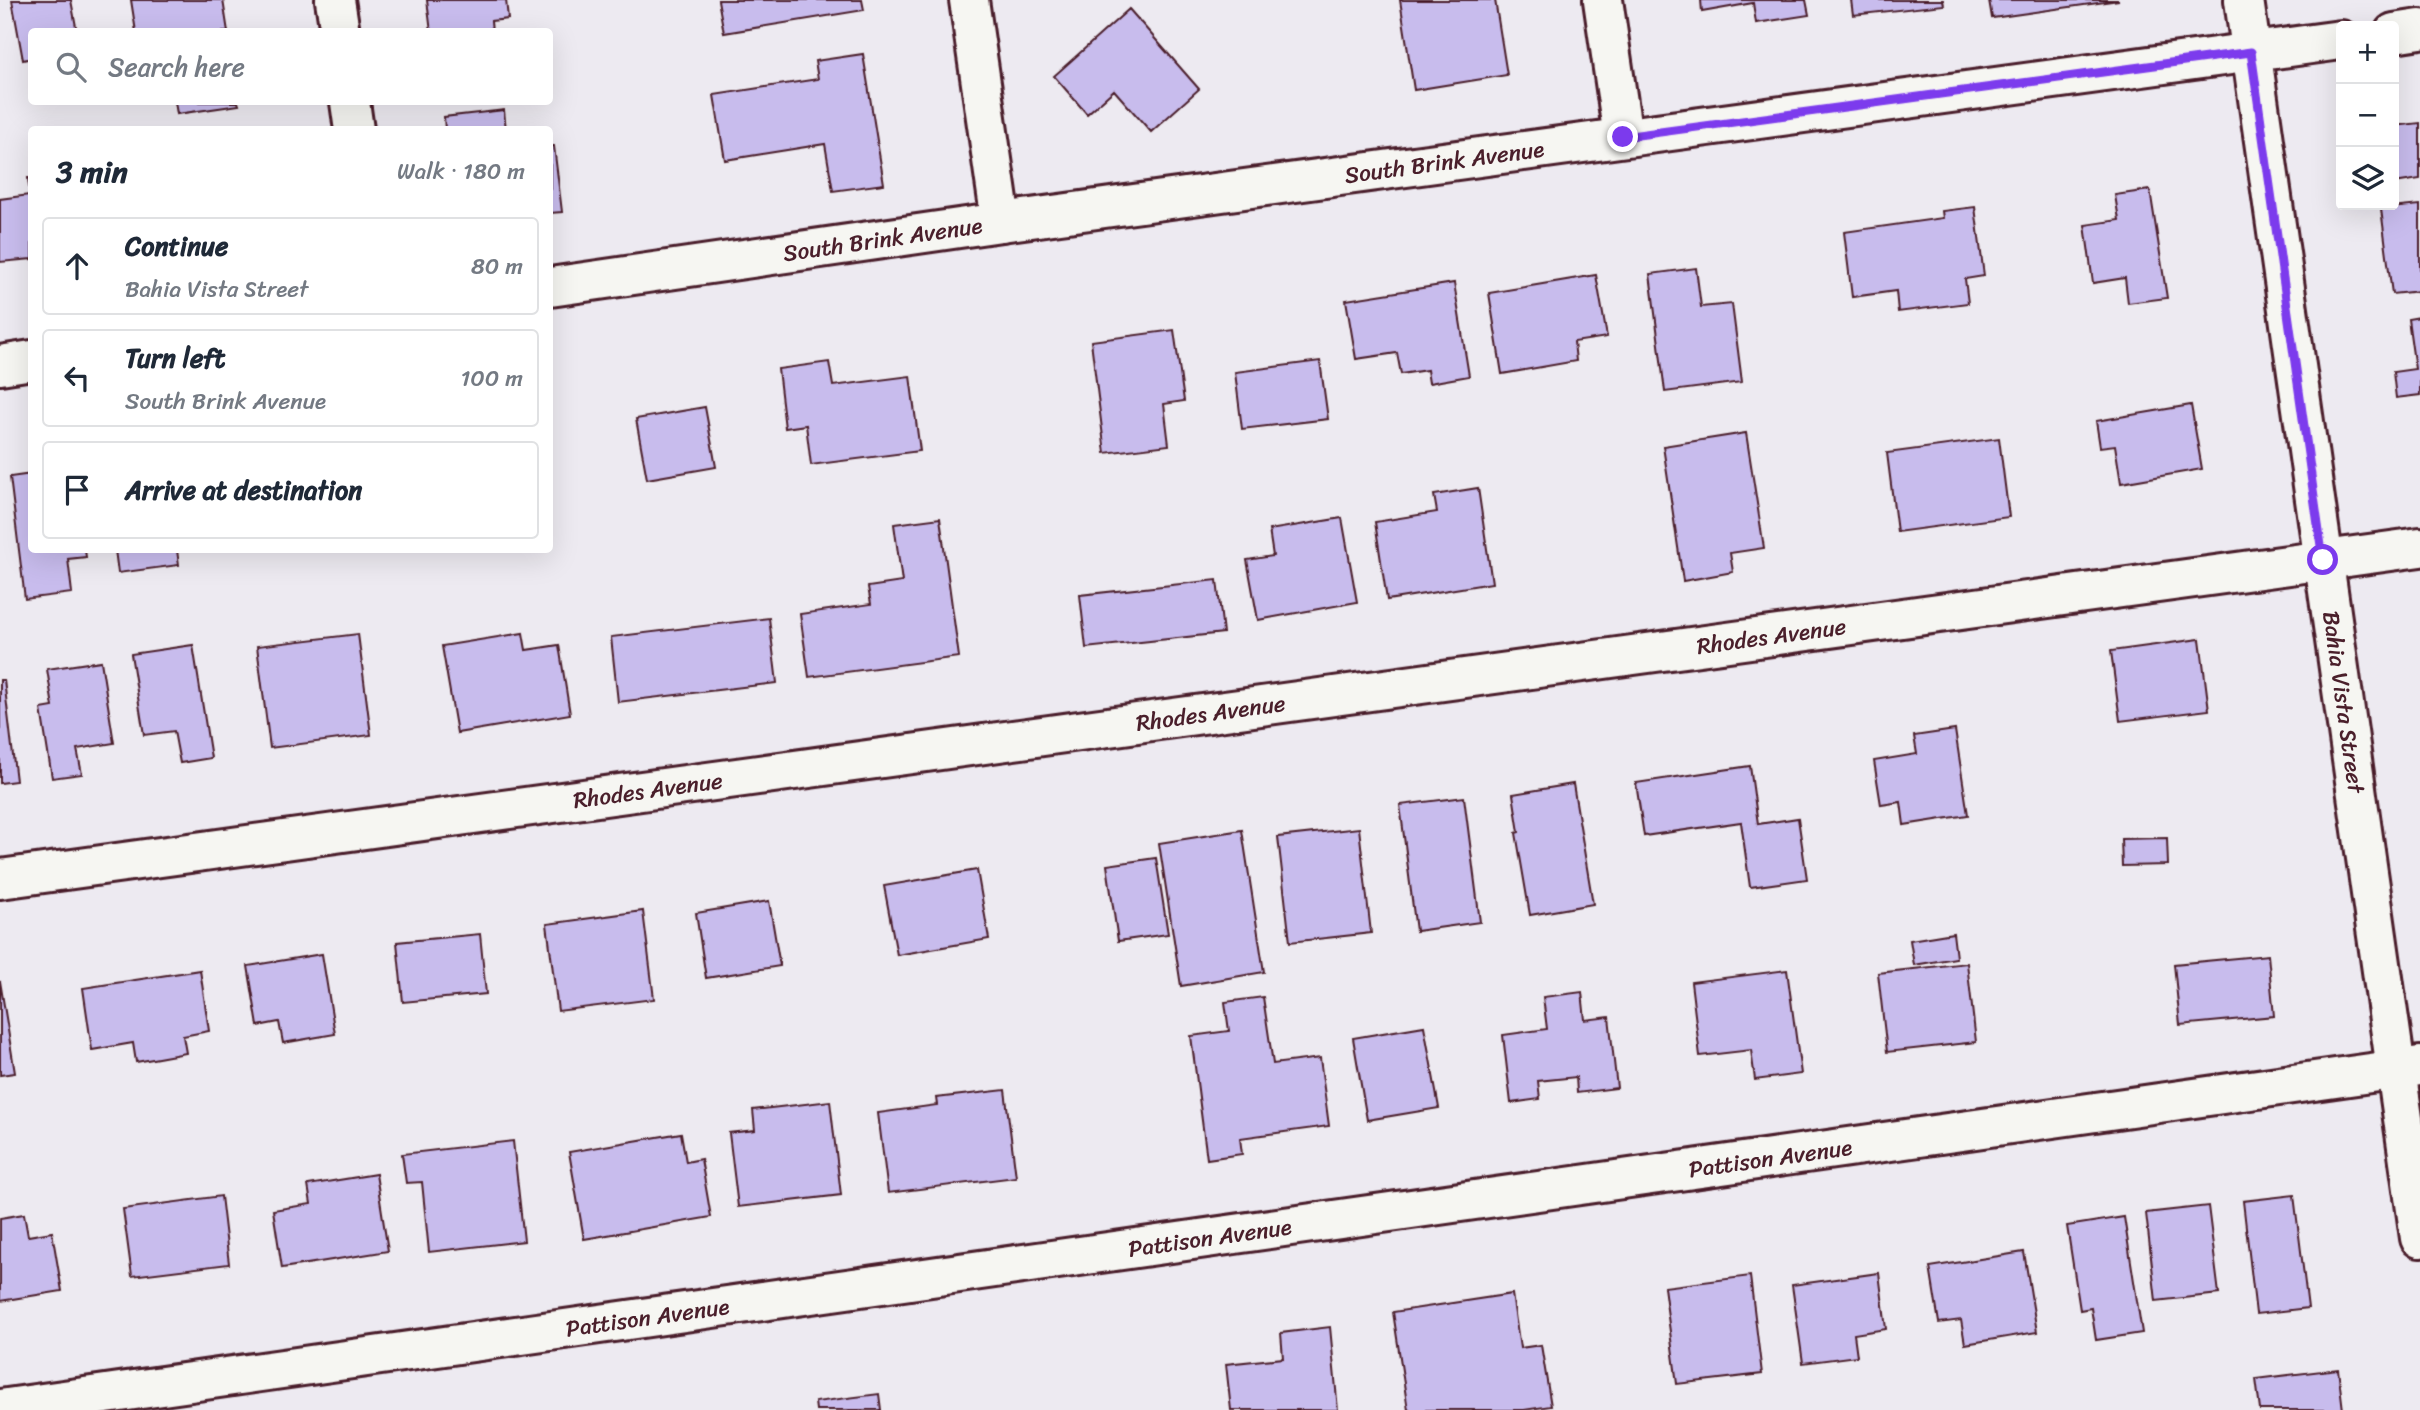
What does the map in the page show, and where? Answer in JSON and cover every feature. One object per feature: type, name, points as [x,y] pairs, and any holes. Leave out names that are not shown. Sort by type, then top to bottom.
[{"type":"street","points":[[335,0],[339,28]]},
{"type":"street","points":[[969,0],[1001,222]]},
{"type":"street","points":[[1603,0],[1623,137]]},
{"type":"street","name":"Bahia Vista Street","points":[[2244,0],[2323,560],[2408,1068],[2420,1238]]},
{"type":"street","points":[[2399,32],[2420,29]]},
{"type":"street","name":"South Brink Avenue","points":[[553,287],[1001,222],[2336,41]]},
{"type":"street","points":[[350,105],[353,126]]},
{"type":"street","points":[[0,365],[28,361]]},
{"type":"street","name":"Rhodes Avenue","points":[[0,879],[2420,547]]},
{"type":"street","name":"Pattison Avenue","points":[[0,1409],[2408,1068]]},
{"type":"building","points":[[12,0],[71,0],[76,28],[28,28],[28,59],[23,60]]},
{"type":"building","points":[[131,0],[223,0],[227,28],[135,28]]},
{"type":"building","points":[[427,0],[506,0],[508,19],[491,21],[492,28],[430,28]]},
{"type":"building","points":[[718,0],[862,0],[864,10],[724,33]]},
{"type":"building","points":[[1400,0],[1495,0],[1507,75],[1414,90]]},
{"type":"building","points":[[1701,0],[1806,0],[1809,15],[1756,23],[1753,3],[1702,12]]},
{"type":"building","points":[[1851,0],[1943,0],[1944,5],[1853,15]]},
{"type":"building","points":[[1989,0],[2119,0],[1992,18]]},
{"type":"building","points":[[1129,9],[1199,89],[1151,132],[1114,90],[1087,114],[1054,76]]},
{"type":"building","points":[[863,54],[884,184],[833,191],[825,144],[725,160],[714,95],[818,79],[815,61]]},
{"type":"building","points":[[176,105],[239,105],[177,114]]},
{"type":"building","points":[[504,110],[506,126],[445,126],[444,117]]},
{"type":"building","points":[[2420,123],[2420,179],[2399,182],[2399,125]]},
{"type":"building","points":[[553,146],[554,146],[562,212],[553,213]]},
{"type":"building","points":[[2150,190],[2167,298],[2128,303],[2125,278],[2093,283],[2085,225],[2119,220],[2115,195]]},
{"type":"building","points":[[28,195],[28,259],[0,262],[0,199]]},
{"type":"building","points":[[2420,205],[2420,291],[2392,294],[2381,210],[2399,210],[2399,207]]},
{"type":"building","points":[[1975,207],[1984,276],[1965,279],[1968,303],[1898,312],[1896,291],[1852,297],[1844,232],[1943,218],[1942,211]]},
{"type":"building","points":[[1696,268],[1701,307],[1732,304],[1742,382],[1665,392],[1650,274]]},
{"type":"building","points":[[1596,275],[1607,337],[1574,342],[1576,361],[1502,374],[1489,293]]},
{"type":"building","points":[[1454,283],[1469,376],[1429,383],[1427,370],[1401,374],[1397,353],[1356,359],[1346,300]]},
{"type":"building","points":[[2420,317],[2420,395],[2396,398],[2393,372],[2415,369],[2408,319]]},
{"type":"building","points":[[1174,330],[1184,401],[1164,404],[1169,445],[1105,453],[1091,341]]},
{"type":"building","points":[[1320,361],[1328,419],[1242,429],[1235,372]]},
{"type":"building","points":[[829,362],[833,386],[910,376],[920,451],[811,465],[806,425],[785,428],[778,369]]},
{"type":"building","points":[[2191,405],[2202,469],[2121,483],[2115,445],[2100,447],[2096,421]]},
{"type":"building","points":[[705,407],[716,467],[647,479],[636,419]]},
{"type":"building","points":[[1746,433],[1764,548],[1730,553],[1733,572],[1683,581],[1663,446]]},
{"type":"building","points":[[1999,438],[2009,517],[1897,532],[1887,453]]},
{"type":"building","points":[[28,475],[28,553],[85,553],[86,557],[68,559],[72,593],[25,599],[10,477]]},
{"type":"building","points":[[1478,488],[1492,583],[1387,600],[1375,522],[1437,512],[1434,495]]},
{"type":"building","points":[[940,518],[959,657],[809,677],[800,614],[871,604],[868,587],[902,582],[894,524]]},
{"type":"building","points":[[1342,518],[1357,602],[1258,620],[1247,560],[1273,556],[1269,530]]},
{"type":"building","points":[[115,553],[177,553],[179,565],[118,573]]},
{"type":"building","points":[[1217,580],[1223,633],[1086,648],[1080,595]]},
{"type":"building","points":[[769,618],[777,683],[618,702],[611,637]]},
{"type":"building","points":[[523,633],[526,650],[559,645],[570,714],[457,733],[442,646]]},
{"type":"building","points":[[358,634],[371,735],[270,748],[257,646]]},
{"type":"building","points":[[2200,639],[2209,710],[2120,721],[2111,651]]},
{"type":"building","points":[[193,645],[211,758],[180,763],[174,731],[144,735],[131,654]]},
{"type":"building","points":[[101,661],[114,743],[77,749],[82,774],[52,778],[41,709],[53,707],[47,669]]},
{"type":"building","points":[[0,680],[4,680],[16,781],[0,783]]},
{"type":"building","points":[[1955,730],[1968,815],[1904,825],[1901,802],[1881,805],[1874,761],[1917,754],[1914,736]]},
{"type":"building","points":[[1750,766],[1758,824],[1798,818],[1807,879],[1750,887],[1741,822],[1644,836],[1636,783]]},
{"type":"building","points":[[1573,784],[1593,904],[1530,915],[1516,833],[1519,832],[1513,794]]},
{"type":"building","points":[[1464,797],[1480,922],[1416,931],[1400,805]]},
{"type":"building","points":[[1359,828],[1371,933],[1290,942],[1278,837]]},
{"type":"building","points":[[1242,830],[1264,972],[1181,986],[1159,843]]},
{"type":"building","points":[[2167,838],[2168,865],[2122,866],[2121,839]]},
{"type":"building","points":[[1156,858],[1168,934],[1118,941],[1107,865]]},
{"type":"building","points":[[977,870],[989,939],[897,955],[884,886]]},
{"type":"building","points":[[769,901],[780,966],[706,978],[696,913]]},
{"type":"building","points":[[643,911],[654,999],[558,1011],[547,924]]},
{"type":"building","points":[[1953,933],[1956,958],[1914,965],[1910,940]]},
{"type":"building","points":[[480,934],[486,994],[403,1002],[397,942]]},
{"type":"building","points":[[322,954],[335,1034],[283,1043],[279,1022],[258,1026],[248,966]]},
{"type":"building","points":[[2268,955],[2274,1016],[2180,1025],[2174,964]]},
{"type":"building","points":[[1967,963],[1976,1042],[1887,1052],[1878,973]]},
{"type":"building","points":[[200,970],[209,1031],[183,1036],[186,1053],[136,1062],[133,1043],[92,1050],[83,988]]},
{"type":"building","points":[[1787,970],[1801,1074],[1755,1080],[1751,1050],[1700,1056],[1691,982]]},
{"type":"building","points":[[0,981],[15,1073],[0,1075]]},
{"type":"building","points":[[1582,992],[1585,1020],[1609,1017],[1617,1088],[1577,1093],[1576,1077],[1538,1081],[1540,1099],[1511,1103],[1503,1035],[1547,1029],[1543,997]]},
{"type":"building","points":[[1263,997],[1273,1064],[1320,1058],[1329,1126],[1240,1138],[1242,1154],[1207,1159],[1191,1036],[1229,1031],[1225,1002]]},
{"type":"building","points":[[1424,1026],[1439,1108],[1367,1120],[1353,1038]]},
{"type":"building","points":[[1005,1090],[1016,1177],[888,1193],[878,1113],[937,1105],[936,1098]]},
{"type":"building","points":[[830,1101],[841,1195],[738,1207],[729,1133],[755,1130],[753,1110]]},
{"type":"building","points":[[681,1133],[686,1162],[701,1159],[711,1217],[584,1239],[569,1152]]},
{"type":"building","points":[[513,1141],[524,1241],[429,1252],[422,1182],[406,1183],[402,1154]]},
{"type":"building","points":[[376,1174],[388,1251],[282,1268],[273,1210],[311,1204],[308,1185]]},
{"type":"building","points":[[2294,1195],[2308,1308],[2256,1314],[2243,1201]]},
{"type":"building","points":[[221,1196],[229,1264],[132,1276],[123,1209]]},
{"type":"building","points":[[2208,1206],[2219,1294],[2156,1301],[2146,1213]]},
{"type":"building","points":[[24,1214],[28,1236],[52,1232],[62,1291],[0,1301],[0,1218]]},
{"type":"building","points":[[2124,1217],[2142,1333],[2096,1340],[2091,1308],[2080,1310],[2067,1226]]},
{"type":"building","points":[[2024,1252],[2037,1332],[1965,1344],[1961,1320],[1939,1323],[1930,1267]]},
{"type":"building","points":[[1879,1273],[1886,1329],[1854,1334],[1857,1356],[1803,1363],[1792,1285]]},
{"type":"building","points":[[1750,1276],[1762,1374],[1677,1384],[1664,1287]]},
{"type":"building","points":[[1512,1294],[1520,1348],[1541,1345],[1551,1406],[1524,1410],[1408,1410],[1393,1312]]},
{"type":"building","points":[[1330,1327],[1338,1410],[1231,1410],[1226,1364],[1283,1358],[1281,1333]]},
{"type":"building","points":[[2338,1369],[2343,1410],[2260,1410],[2256,1379]]},
{"type":"building","points":[[879,1394],[881,1410],[816,1410],[815,1402]]},
{"type":"route","points":[[1623,137],[2251,52],[2323,560]]}]
